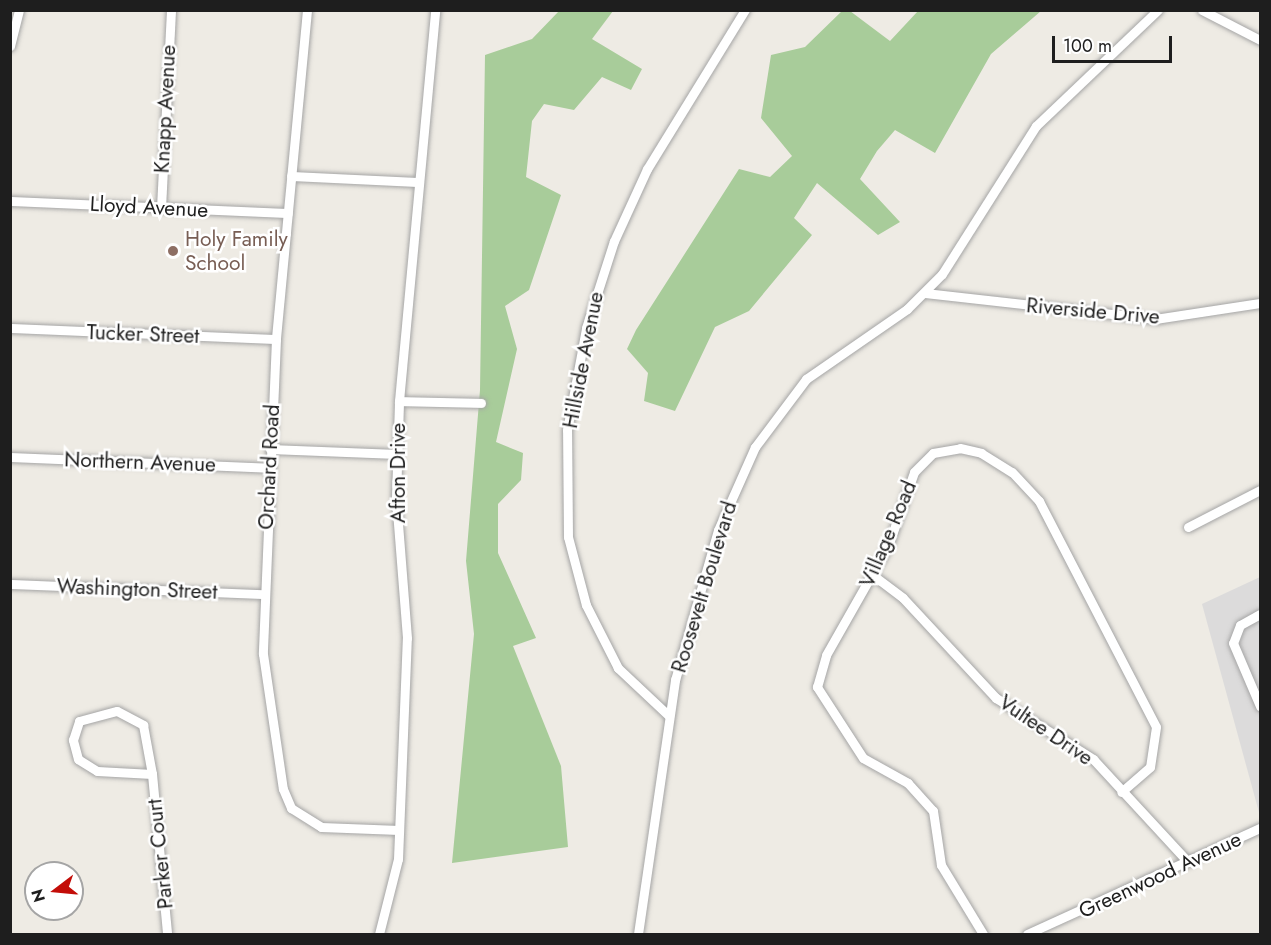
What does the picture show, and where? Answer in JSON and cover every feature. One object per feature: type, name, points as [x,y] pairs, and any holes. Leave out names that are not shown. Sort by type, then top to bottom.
[{"type":"street","points":[[10,46],[13,25],[19,10]]},
{"type":"street","name":"Knapp Avenue","points":[[161,208],[171,10]]},
{"type":"street","name":"Orchard Road","points":[[307,10],[276,339],[263,654],[283,789],[291,808],[321,826],[399,830]]},
{"type":"street","name":"Afton Drive","points":[[379,934],[397,869],[407,638],[397,454],[399,400],[435,10]]},
{"type":"street","name":"Hillside Avenue","points":[[668,716],[618,668],[586,605],[568,537],[567,430],[586,328],[614,241],[647,169],[745,10]]},
{"type":"street","name":"Roosevelt Boulevard","points":[[638,934],[668,716],[715,539],[755,447],[806,380],[925,293],[973,232],[1036,126],[1158,10]]},
{"type":"street","points":[[1202,10],[1260,40]]},
{"type":"street","points":[[291,176],[418,182]]},
{"type":"street","name":"Lloyd Avenue","points":[[10,201],[288,213]]},
{"type":"street","name":"Riverside Drive","points":[[925,293],[1155,319],[1260,303]]},
{"type":"street","name":"Tucker Street","points":[[10,328],[276,339]]},
{"type":"street","points":[[399,400],[481,403]]},
{"type":"street","points":[[270,449],[397,454]]},
{"type":"street","name":"Village Road","points":[[983,934],[941,865],[933,811],[908,783],[863,758],[819,696],[819,669],[874,576],[914,472],[933,453],[970,450],[1023,481],[1156,727],[1150,767],[1121,792]]},
{"type":"street","name":"Northern Avenue","points":[[10,457],[269,468]]},
{"type":"street","points":[[1188,527],[1260,490]]},
{"type":"street","name":"Vultee Drive","points":[[874,576],[903,598],[996,698],[1080,749],[1121,792],[1161,827],[1188,862]]},
{"type":"street","name":"Washington Street","points":[[10,584],[264,594]]},
{"type":"street","points":[[1260,614],[1240,625],[1233,643],[1260,706]]},
{"type":"street","name":"Parker Court","points":[[152,774],[86,767],[75,751],[76,726],[98,712],[134,716],[145,730],[152,774],[167,934]]},
{"type":"street","name":"Greenwood Avenue","points":[[1027,934],[1260,828]]},
{"type":"shaded area","points":[[1260,577],[1260,816],[1202,604]]},
{"type":"green space","points":[[843,10],[850,11],[890,41],[918,11],[1041,11],[991,54],[935,153],[895,130],[877,151],[860,179],[900,222],[878,235],[817,183],[794,218],[812,235],[749,311],[715,327],[675,411],[644,401],[648,373],[627,349],[636,330],[739,169],[770,177],[792,156],[761,118],[771,55],[805,47]]},
{"type":"green space","points":[[559,11],[613,11],[592,39],[642,69],[631,90],[602,77],[574,110],[544,104],[532,121],[526,177],[561,195],[529,290],[505,306],[517,349],[496,442],[523,453],[521,480],[498,504],[498,553],[536,638],[513,646],[561,766],[568,847],[452,863],[474,634],[466,561],[480,390],[485,55],[532,39]]},
{"type":"place","name":"Holy Family School","points":[[173,251]]}]
